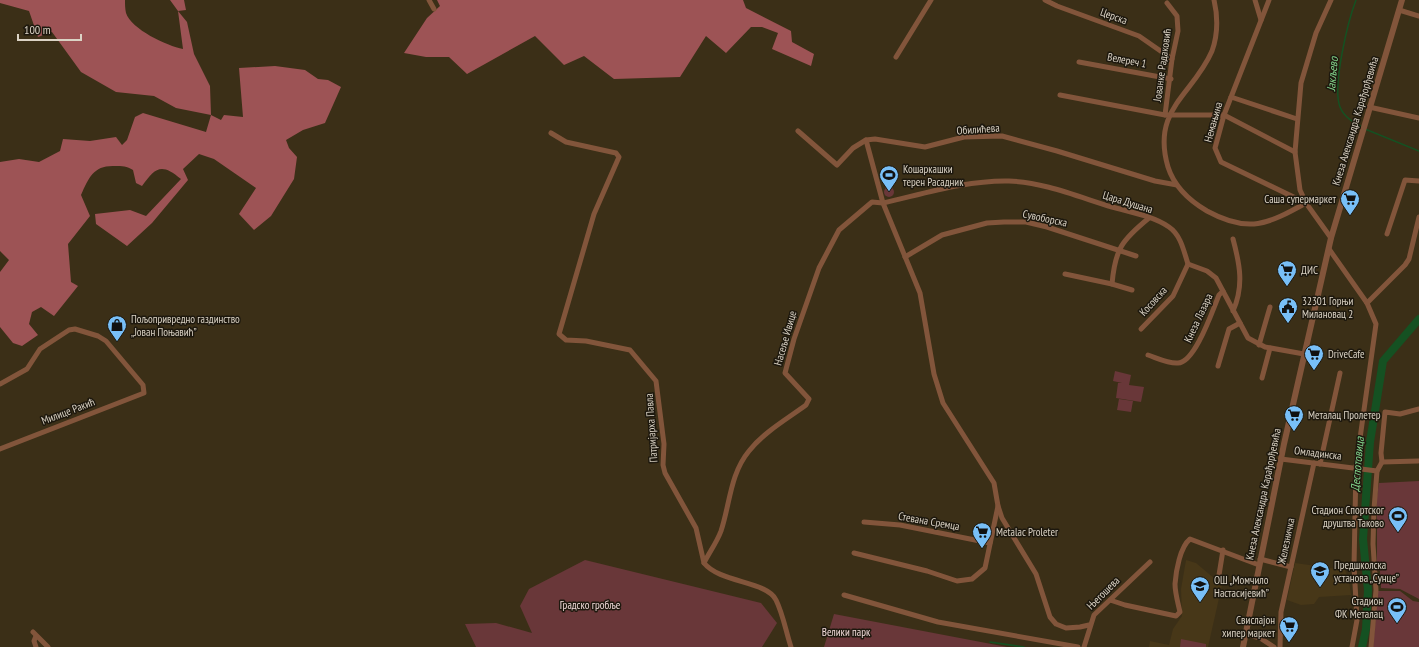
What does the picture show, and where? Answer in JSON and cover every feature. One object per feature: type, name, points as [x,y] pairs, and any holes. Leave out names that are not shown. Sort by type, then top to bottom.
[{"type":"street","points":[[429,0],[434,9]]},
{"type":"street","points":[[896,56],[931,0]]},
{"type":"street","name":"Церска","points":[[1045,0],[1057,6],[1139,36],[1172,59]]},
{"type":"street","points":[[1214,0],[1217,22],[1216,35],[1212,50],[1206,63],[1167,115],[1163,140],[1169,171],[1176,185],[1199,206],[1231,221],[1259,224],[1271,221],[1306,203]]},
{"type":"street","points":[[1255,0],[1261,20]]},
{"type":"street","name":"Немањина","points":[[1269,0],[1224,115],[1215,148],[1221,162],[1306,203]]},
{"type":"street","points":[[1331,0],[1316,33],[1301,83],[1295,152],[1300,190],[1306,203],[1331,238]]},
{"type":"street","name":"Кнеза Александра Карађорђевића","points":[[1243,647],[1281,459],[1331,238],[1402,0]]},
{"type":"street","name":"Јованке Радаковић","points":[[1167,2],[1177,16],[1178,31],[1172,59],[1167,115],[1224,115],[1295,152]]},
{"type":"street","points":[[1399,10],[1419,16]]},
{"type":"street","name":"Велереч 1","points":[[1080,62],[1171,79]]},
{"type":"street","points":[[1060,95],[1167,115]]},
{"type":"street","points":[[1231,97],[1297,119]]},
{"type":"street","points":[[1369,107],[1419,118]]},
{"type":"street","points":[[798,131],[837,165],[853,148],[866,140],[883,203],[920,293],[934,374],[943,403],[994,483],[998,506],[1002,518],[1036,574],[1050,617],[1056,624],[1066,628],[1080,628],[1089,625]]},
{"type":"street","name":"Патријарха Павла","points":[[550,133],[566,142],[616,153],[619,157],[594,214],[559,334],[566,340],[586,341],[630,350],[656,382],[664,444],[663,465],[665,473],[696,528],[704,563]]},
{"type":"street","name":"Обилићева","points":[[866,140],[875,139],[925,147],[964,137],[1002,136],[1057,150],[1155,181],[1176,185]]},
{"type":"street","points":[[1387,234],[1405,180],[1419,181]]},
{"type":"street","name":"Цара Душана","points":[[883,203],[968,185],[1008,181],[1030,184],[1149,218],[1169,227],[1181,242],[1188,264]]},
{"type":"street","name":"Насеље Ивице","points":[[704,563],[721,531],[730,492],[739,467],[748,452],[759,440],[806,405],[809,399],[785,373],[794,339],[819,268],[839,230],[872,202],[883,203]]},
{"type":"street","points":[[1367,303],[1405,265],[1419,217]]},
{"type":"street","points":[[1112,284],[1114,264],[1118,250],[1132,231],[1149,218]]},
{"type":"street","name":"Сувоборска","points":[[905,257],[942,235],[987,223],[1004,222],[1026,222],[1048,227],[1136,256]]},
{"type":"street","points":[[1233,239],[1241,273],[1239,291],[1233,311]]},
{"type":"street","points":[[1329,249],[1367,303],[1376,324],[1376,334],[1369,371],[1358,468],[1354,566],[1357,620],[1352,647]]},
{"type":"street","points":[[1188,264],[1213,274],[1248,338],[1259,345],[1304,354]]},
{"type":"street","name":"Косовска","points":[[1141,329],[1173,296],[1188,264]]},
{"type":"street","points":[[1065,274],[1132,290]]},
{"type":"street","name":"Кнеза Лазара","points":[[1148,355],[1179,363],[1185,361],[1198,344],[1219,295],[1223,291]]},
{"type":"street","points":[[1259,345],[1270,307]]},
{"type":"street","points":[[1218,366],[1229,330],[1240,323]]},
{"type":"street","name":"Милице Ракић","points":[[0,384],[27,369],[40,350],[69,330],[75,329],[98,336],[106,341],[143,385],[144,393],[0,449]]},
{"type":"street","points":[[1262,378],[1270,348]]},
{"type":"street","points":[[1320,464],[1340,373]]},
{"type":"street","points":[[1371,647],[1376,590],[1373,544],[1376,470],[1382,462],[1381,453],[1385,412],[1400,414],[1419,408]]},
{"type":"street","name":"Омладинска","points":[[1281,459],[1376,470]]},
{"type":"street","points":[[1382,462],[1418,461]]},
{"type":"street","name":"Железничка","points":[[1280,647],[1281,612],[1314,463]]},
{"type":"street","points":[[854,553],[927,571],[957,581],[964,581],[978,576],[985,568],[998,506]]},
{"type":"street","name":"Стевана Сремца","points":[[864,522],[900,525],[990,542]]},
{"type":"street","points":[[1110,600],[1125,605],[1176,616],[1180,612],[1175,584],[1187,541],[1190,539],[1259,562],[1291,567]]},
{"type":"street","points":[[1219,575],[1223,550]]},
{"type":"street","name":"Његошева","points":[[1084,647],[1089,625],[1094,615],[1150,562]]},
{"type":"street","points":[[704,563],[708,568],[724,576],[769,591],[776,599],[791,647]]},
{"type":"street","points":[[844,596],[938,622],[1078,647]]},
{"type":"street","points":[[36,647],[34,634],[48,647]]},
{"type":"street","points":[[1246,634],[1260,638],[1274,647]]},
{"type":"shaded area","points":[[0,0],[125,0],[126,13],[129,19],[142,31],[159,41],[183,49],[178,11],[187,22],[194,54],[210,86],[211,115],[176,108],[154,96],[116,92],[81,72],[52,32],[38,37],[29,11],[0,3]]},
{"type":"shaded area","points":[[170,0],[184,0],[186,10],[178,11]]},
{"type":"shaded area","points":[[437,0],[743,0],[746,8],[791,31],[792,42],[814,54],[811,66],[772,49],[778,33],[762,27],[751,27],[726,53],[706,36],[680,77],[614,79],[584,56],[564,65],[535,36],[467,74],[449,57],[426,57],[404,53],[427,18],[440,6]]},
{"type":"shaded area","points":[[275,66],[305,70],[318,79],[328,80],[341,87],[325,123],[303,130],[286,140],[289,148],[297,157],[294,179],[271,216],[254,230],[239,214],[256,188],[214,159],[199,154],[183,169],[188,180],[152,223],[127,246],[96,224],[95,214],[130,210],[146,216],[181,179],[168,170],[159,169],[151,175],[142,186],[136,183],[133,170],[122,166],[108,166],[93,173],[81,195],[90,216],[68,244],[71,282],[78,286],[54,316],[41,307],[32,312],[29,324],[38,335],[22,346],[13,343],[0,327],[0,272],[9,260],[0,251],[0,162],[19,159],[39,162],[60,151],[63,139],[90,141],[116,137],[122,145],[127,140],[135,117],[143,113],[206,132],[211,115],[221,120],[224,115],[243,117],[239,68]]},
{"type":"shaded area","name":"ОШ „Момчило Настасијевић”","points":[[1186,560],[1196,563],[1222,585],[1208,647],[1149,647],[1150,641],[1169,645],[1173,629],[1182,616],[1181,589]]},
{"type":"shaded area","name":"Предшколска установа „Сунце”","points":[[1295,563],[1345,570],[1349,581],[1351,595],[1319,597],[1314,604],[1301,605],[1287,600]]},
{"type":"green space","name":"Кошаркашки терен Расадник","points":[[887,187],[891,187],[893,188],[893,196],[887,197],[884,194],[884,190]]},
{"type":"green space","points":[[1115,371],[1131,375],[1129,385],[1144,387],[1141,402],[1116,398],[1118,383],[1122,383],[1113,381]]},
{"type":"green space","points":[[1119,399],[1133,401],[1131,412],[1117,410]]},
{"type":"green space","name":"Стадион Спортског друштва Таково","points":[[1419,481],[1419,599],[1400,589],[1381,588],[1380,571],[1377,570],[1377,496],[1379,483]]},
{"type":"green space","name":"Градско гробље","points":[[585,560],[761,603],[777,623],[762,647],[476,647],[465,624],[496,623],[532,633],[520,606],[529,589]]},
{"type":"green space","name":"Стадион ФК Металац","points":[[1378,591],[1400,591],[1413,601],[1419,602],[1419,647],[1373,647]]},
{"type":"green space","name":"Велики парк","points":[[834,614],[1007,647],[824,647]]},
{"type":"green space","points":[[1181,639],[1206,644],[1206,647],[1180,647]]},
{"type":"waterway","name":"Јакљево","points":[[1356,0],[1349,23],[1339,69],[1338,97],[1340,107],[1344,114],[1362,127]]},
{"type":"waterway","name":"Јакљево","points":[[1365,129],[1419,151]]},
{"type":"waterway","name":"Деспотовица","points":[[1362,647],[1366,629],[1368,590],[1363,539],[1370,442],[1383,361],[1419,319]]},
{"type":"waterway","points":[[990,642],[1024,647]]},
{"type":"place","name":"Кошаркашки терен Расадник","points":[[889,192]]},
{"type":"place","name":"Саша супермаркет","points":[[1350,216]]},
{"type":"place","name":"ДИС","points":[[1287,287]]},
{"type":"place","name":"32301 Горњи Милановац 2","points":[[1288,324]]},
{"type":"place","name":"Пољопривредно газдинство „Јован Поњавић”","points":[[117,342]]},
{"type":"place","name":"DriveCafe","points":[[1314,371]]},
{"type":"place","name":"Металац Пролетер","points":[[1294,432]]},
{"type":"place","name":"Стадион Спортског друштва Таково","points":[[1398,533]]},
{"type":"place","name":"Metalac Proleter","points":[[982,549]]},
{"type":"place","name":"Предшколска установа „Сунце”","points":[[1320,588]]},
{"type":"place","name":"ОШ „Момчило Настасијевић”","points":[[1200,603]]},
{"type":"place","name":"Стадион ФК Металац","points":[[1397,624]]},
{"type":"place","name":"Свислајон хипер маркет","points":[[1289,643]]}]
